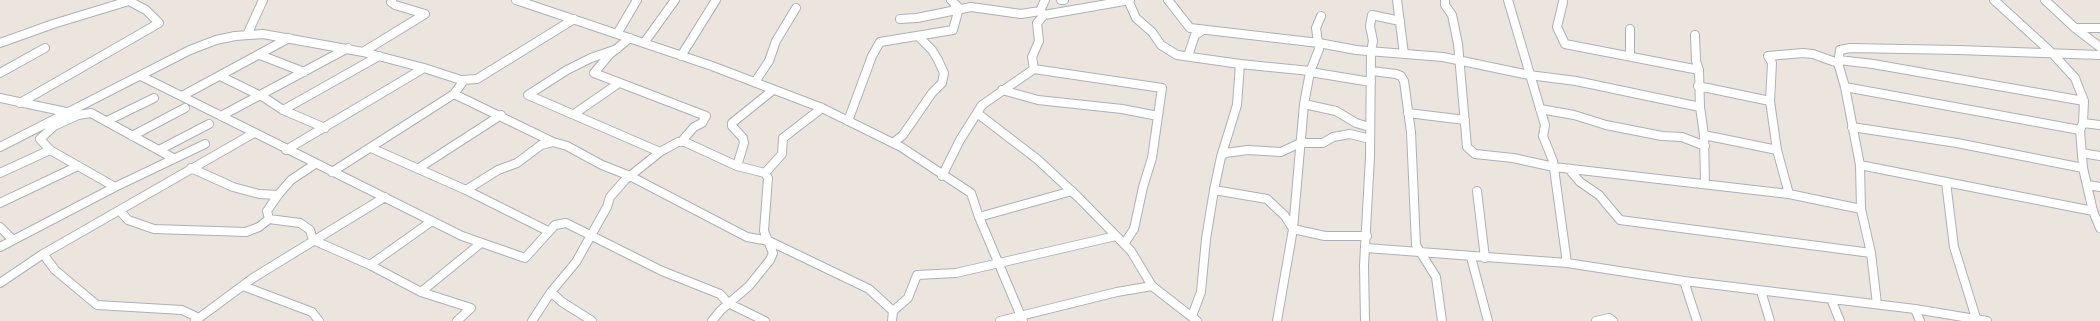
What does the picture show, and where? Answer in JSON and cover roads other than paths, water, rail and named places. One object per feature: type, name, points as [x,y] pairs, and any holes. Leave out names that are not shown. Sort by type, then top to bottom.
[{"type":"street","points":[[102,9],[106,0]]},
{"type":"street","points":[[0,43],[130,0],[146,10],[159,23],[20,103]]},
{"type":"street","points":[[247,34],[263,0]]},
{"type":"street","points":[[363,52],[425,14],[396,5],[391,2],[392,0]]},
{"type":"street","points":[[516,0],[755,82],[822,108],[894,143],[970,193],[998,265],[1022,318]]},
{"type":"street","points":[[617,34],[637,0]]},
{"type":"street","points":[[644,43],[675,0]]},
{"type":"street","points":[[681,56],[716,0]]},
{"type":"street","points":[[848,121],[872,56],[880,42],[953,30],[956,24],[958,12],[951,0]]},
{"type":"street","points":[[1034,69],[1032,57],[1039,41],[1037,23],[1042,13],[1044,0]]},
{"type":"street","points":[[900,19],[917,18],[956,8],[971,7],[1021,14],[1042,13],[1129,0],[1136,18],[1152,32],[1161,45],[1177,55],[1310,72],[1371,82]]},
{"type":"street","points":[[1168,0],[1190,28],[1319,43],[1371,52],[1432,55],[1528,75],[1576,81],[1700,107]]},
{"type":"street","points":[[1397,0],[1404,54]]},
{"type":"street","points":[[1445,0],[1445,5],[1452,15],[1459,60],[1466,141],[1470,151],[1475,154],[1513,158],[1569,169],[1789,194],[1861,209]]},
{"type":"street","points":[[1508,0],[1508,5],[1528,75],[1545,125],[1543,136],[1554,167],[1567,263]]},
{"type":"street","points":[[1994,0],[2052,53],[2075,78],[2084,101],[2082,127],[2083,168],[2093,211],[2100,225]]},
{"type":"street","points":[[2046,0],[2074,28],[2100,47]]},
{"type":"street","points":[[1563,2],[1558,27],[1565,44],[1630,55],[1699,70]]},
{"type":"street","points":[[755,82],[768,61],[776,41],[796,8]]},
{"type":"street","points":[[1365,321],[1364,265],[1367,236],[1372,71],[1371,52],[1373,40],[1370,26],[1372,15],[1400,21]]},
{"type":"street","points":[[1277,321],[1293,229],[1304,104],[1310,72],[1319,49],[1316,28],[1321,16]]},
{"type":"street","points":[[0,147],[66,112],[201,45],[216,40],[247,34],[263,34],[289,38],[348,48],[424,68],[461,80],[477,79],[574,19]]},
{"type":"street","points":[[2074,28],[2100,28]]},
{"type":"street","points":[[1630,29],[1630,55]]},
{"type":"street","points":[[1188,56],[1195,35],[1203,30]]},
{"type":"street","points":[[1695,35],[1696,61],[1699,70],[1698,86],[1704,135],[1705,184]]},
{"type":"street","points":[[894,143],[914,121],[932,93],[942,83],[944,78],[944,74],[938,60],[932,50],[918,36]]},
{"type":"street","points":[[182,96],[289,38]]},
{"type":"street","points":[[630,38],[616,49],[594,73],[706,116],[702,123],[694,127],[681,142]]},
{"type":"street","points":[[0,73],[45,48]]},
{"type":"street","points":[[221,116],[348,48]]},
{"type":"street","points":[[1877,304],[1871,253],[1861,209],[1860,165],[1846,87],[1839,62],[1840,50],[1850,48],[2100,55]]},
{"type":"street","points":[[616,49],[591,58],[573,67],[528,95],[574,114],[628,140],[660,152]]},
{"type":"street","points":[[1789,194],[1776,150],[1770,101],[1772,63],[1768,56],[1803,53],[1818,55],[1839,62],[1873,64],[2084,101]]},
{"type":"street","points":[[260,55],[304,72]]},
{"type":"street","points":[[283,110],[379,56]]},
{"type":"street","points":[[977,112],[1006,134],[1072,191],[1131,251],[1152,286],[1163,296],[1195,319],[1201,292],[1206,239],[1214,190],[1221,157],[1237,105],[1240,64]]},
{"type":"street","points":[[286,150],[424,68]]},
{"type":"street","points":[[942,176],[982,105],[1034,69],[1161,86],[1163,89],[1152,158],[1142,187],[1134,229],[1124,244]]},
{"type":"street","points":[[1372,71],[1396,74],[1401,76],[1404,81],[1408,113],[1416,237],[1419,251],[1436,277],[1442,321]]},
{"type":"street","points":[[141,76],[286,150],[385,197],[462,236],[525,258],[555,225],[566,223],[591,234],[662,271],[712,290],[720,294],[728,303],[765,321]]},
{"type":"street","points":[[220,76],[260,96],[283,110],[325,128]]},
{"type":"street","points":[[332,172],[454,94],[461,87],[461,80]]},
{"type":"street","points":[[574,114],[619,83]]},
{"type":"street","points":[[1698,86],[1770,101]]},
{"type":"street","points":[[1846,87],[2082,127],[2100,126]]},
{"type":"street","points":[[737,166],[744,143],[743,138],[732,126],[732,123],[773,90]]},
{"type":"street","points":[[1002,90],[1038,100],[1134,111],[1158,116]]},
{"type":"street","points":[[454,94],[501,115],[553,142],[567,146],[602,165],[630,176],[728,228],[747,236],[769,241],[869,289],[893,311]]},
{"type":"street","points":[[0,98],[66,112]]},
{"type":"street","points":[[107,121],[154,98]]},
{"type":"street","points":[[1304,104],[1336,111],[1356,123],[1370,127]]},
{"type":"street","points":[[132,136],[185,108]]},
{"type":"street","points":[[765,173],[782,154],[784,138],[822,108]]},
{"type":"street","points":[[1540,109],[1574,115],[1606,125],[1662,136],[1682,137],[1704,146]]},
{"type":"street","points":[[115,187],[50,150],[40,139],[54,126],[85,113],[91,113],[174,158]]},
{"type":"street","points":[[1408,113],[1465,120]]},
{"type":"street","points":[[419,168],[501,115]]},
{"type":"street","points":[[159,150],[209,124]]},
{"type":"street","points":[[1852,127],[1957,143],[2083,168]]},
{"type":"street","points":[[0,283],[43,254],[120,211],[191,168],[254,134]]},
{"type":"street","points":[[1221,157],[1225,153],[1232,151],[1281,152],[1300,142],[1323,143],[1333,137],[1354,134],[1370,139]]},
{"type":"street","points":[[1704,135],[1776,150]]},
{"type":"street","points":[[466,190],[498,170],[517,163],[541,145],[553,142]]},
{"type":"street","points":[[532,321],[551,292],[576,262],[607,207],[610,197],[630,176],[660,152],[681,142],[685,142],[737,166],[765,173],[768,178],[768,188],[764,209],[764,231],[773,253],[770,260],[749,286],[728,303],[712,321]]},
{"type":"street","points":[[0,247],[115,187],[204,144]]},
{"type":"street","points":[[371,148],[466,190],[548,231]]},
{"type":"street","points":[[0,173],[50,150]]},
{"type":"street","points":[[2082,153],[2100,156]]},
{"type":"street","points":[[269,219],[267,211],[278,194],[291,180],[315,164]]},
{"type":"street","points":[[1860,165],[2093,211]]},
{"type":"street","points":[[0,203],[78,166]]},
{"type":"street","points":[[191,168],[232,187],[259,194],[278,194]]},
{"type":"street","points":[[1569,169],[1580,182],[1599,195],[1620,220],[1871,253]]},
{"type":"street","points":[[1946,182],[1954,247],[1976,318]]},
{"type":"street","points":[[2088,185],[2100,187]]},
{"type":"street","points":[[1214,190],[1266,199],[1285,216],[1293,229],[1325,236],[1367,236]]},
{"type":"street","points":[[980,217],[1072,191]]},
{"type":"street","points":[[1477,191],[1486,258]]},
{"type":"street","points":[[43,254],[55,270],[96,305],[182,310],[197,320],[242,286],[313,240],[385,197]]},
{"type":"street","points":[[120,211],[132,222],[154,229],[246,232],[259,227],[269,219],[300,224],[310,230],[313,240],[370,265],[421,292],[471,308],[457,321]]},
{"type":"street","points":[[370,265],[432,221]]},
{"type":"street","points":[[0,227],[13,240]]},
{"type":"street","points":[[892,321],[893,311],[908,298],[917,276],[956,273],[998,265],[1116,236]]},
{"type":"street","points":[[421,292],[481,243]]},
{"type":"street","points":[[1366,248],[1567,263],[1684,281],[1914,309],[1987,321]]},
{"type":"street","points":[[1471,257],[1488,321]]},
{"type":"street","points":[[1684,281],[1697,321]]},
{"type":"street","points":[[242,286],[312,312],[319,321]]},
{"type":"street","points":[[1000,321],[1022,318],[1117,292],[1152,286]]},
{"type":"street","points":[[1761,291],[1770,321]]},
{"type":"street","points":[[551,292],[562,302],[592,321]]},
{"type":"street","points":[[1831,299],[1840,321]]},
{"type":"street","points":[[1914,309],[1920,321]]},
{"type":"street","points":[[1596,321],[1609,318],[1613,321]]}]
